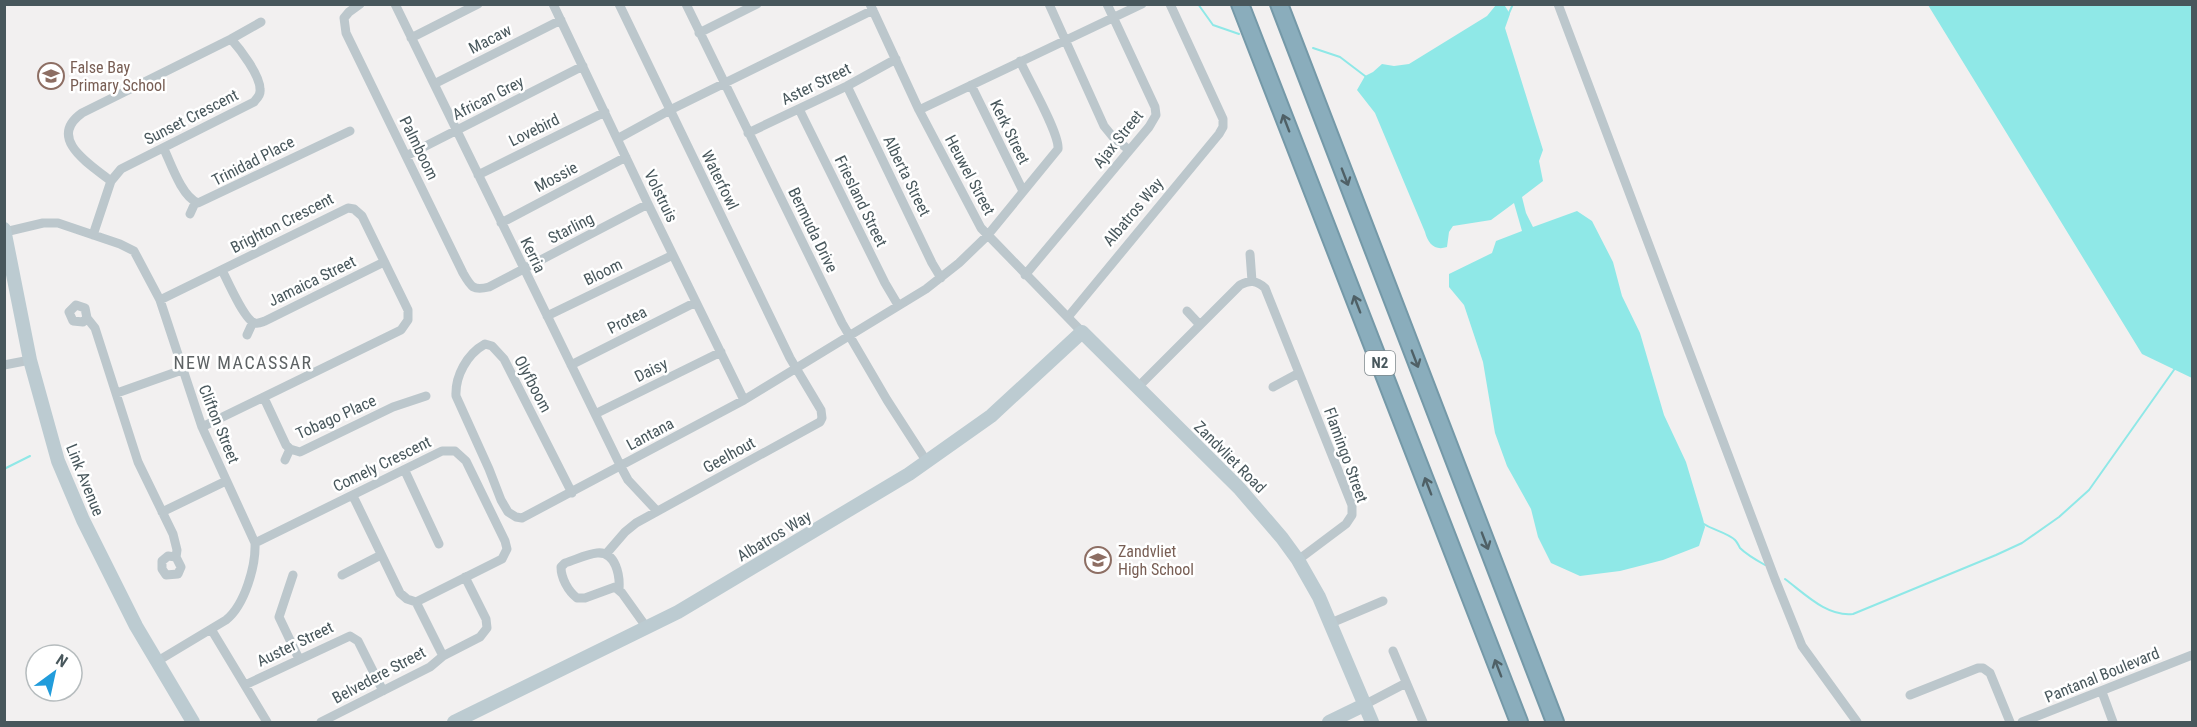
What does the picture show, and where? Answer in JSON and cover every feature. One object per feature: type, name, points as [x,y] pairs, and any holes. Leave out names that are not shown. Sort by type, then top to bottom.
[{"type":"highway","name":"N2","points":[[1240,4],[1519,723]]},
{"type":"highway","name":"N2","points":[[1279,4],[1554,723]]},
{"type":"street","name":"Palmboom","points":[[360,4],[344,18],[346,33],[463,273],[474,288]]},
{"type":"street","name":"Kerria","points":[[394,4],[621,467],[628,480],[657,511]]},
{"type":"street","points":[[411,38],[478,4]]},
{"type":"street","name":"Volstruis","points":[[553,4],[744,400]]},
{"type":"street","name":"Waterfowl","points":[[619,4],[796,368]]},
{"type":"street","name":"Bermuda Drive","points":[[686,4],[723,84],[849,335],[927,462]]},
{"type":"street","points":[[1050,4],[1104,126],[1129,150]]},
{"type":"street","name":"Ajax Street","points":[[1025,275],[1149,127],[1156,115],[1155,107],[1107,4]]},
{"type":"street","points":[[920,110],[1142,4]]},
{"type":"street","name":"Albatros Way","points":[[1068,317],[1223,127],[1222,119],[1170,4]]},
{"type":"street","points":[[1558,4],[1798,634],[1818,671],[1857,723]]},
{"type":"street","points":[[699,33],[753,5]]},
{"type":"street","points":[[617,139],[872,7]]},
{"type":"street","name":"Heuwel Street","points":[[872,7],[953,177],[981,228],[1082,332]]},
{"type":"street","name":"Macaw","points":[[434,84],[561,20]]},
{"type":"street","points":[[93,235],[111,181],[78,154],[72,146],[69,132],[74,119],[231,39],[261,21]]},
{"type":"street","name":"Sunset Crescent","points":[[111,181],[125,166],[164,149],[258,98],[260,85],[243,53],[231,39]]},
{"type":"street","name":"Aster Street","points":[[748,133],[847,86],[896,59]]},
{"type":"street","name":"Lantana","points":[[516,517],[522,518],[572,493],[744,400],[941,278],[987,236],[1058,149],[1059,144],[1020,61]]},
{"type":"street","name":"African Grey","points":[[406,156],[582,66]]},
{"type":"street","name":"Kerk Street","points":[[970,85],[1023,191]]},
{"type":"street","name":"Alberta Street","points":[[847,86],[941,278]]},
{"type":"street","name":"Friesland Street","points":[[799,109],[898,305]]},
{"type":"street","name":"Lovebird","points":[[478,175],[604,112]]},
{"type":"street","name":"Trinidad Place","points":[[195,202],[202,203],[321,138],[350,131]]},
{"type":"street","points":[[164,149],[184,191],[195,202],[190,214]]},
{"type":"street","name":"Mossie","points":[[501,223],[626,157]]},
{"type":"street","name":"Starling","points":[[474,288],[489,287],[648,204]]},
{"type":"street","name":"Brighton Crescent","points":[[160,300],[348,207],[362,216],[409,313],[404,328],[202,427]]},
{"type":"street","name":"Clifton Street","points":[[5,230],[58,223],[134,251],[160,300],[202,427],[255,543]]},
{"type":"street","name":"Link Avenue","points":[[5,230],[30,360],[48,428],[73,498],[135,626],[193,723]]},
{"type":"street","points":[[1138,387],[1240,285],[1252,281],[1250,254]]},
{"type":"street","name":"Bloom","points":[[547,316],[673,255]]},
{"type":"street","name":"Jamaica Street","points":[[253,322],[265,321],[384,262]]},
{"type":"street","name":"Jamaica Street","points":[[222,270],[243,309],[253,322]]},
{"type":"street","name":"Flamingo Street","points":[[1252,281],[1261,284],[1268,292],[1352,506],[1352,515],[1342,528],[1298,560]]},
{"type":"street","name":"Protea","points":[[571,365],[696,302]]},
{"type":"street","points":[[1187,311],[1200,325]]},
{"type":"street","points":[[87,318],[95,328],[138,462],[173,534],[177,550],[176,557]]},
{"type":"street","name":"Jamaica Street","points":[[247,335],[253,322]]},
{"type":"street","name":"Albatros Way","points":[[454,723],[647,628],[763,562],[927,462],[990,416],[1082,332]]},
{"type":"street","name":"Zandvliet Road","points":[[1082,332],[1255,504],[1298,560],[1331,623],[1372,723]]},
{"type":"street","name":"Olyfboom","points":[[516,517],[508,512],[501,500],[456,396],[459,376],[476,349],[485,344],[492,346],[504,359],[572,493]]},
{"type":"street","name":"Daisy","points":[[595,414],[721,352]]},
{"type":"street","points":[[4,365],[30,360]]},
{"type":"street","name":"Geelhout","points":[[606,554],[625,532],[657,511],[820,422],[821,410],[796,368]]},
{"type":"street","points":[[117,393],[182,370]]},
{"type":"street","points":[[1273,387],[1299,373]]},
{"type":"street","name":"Tobago Place","points":[[264,398],[284,440],[290,449],[296,452],[304,451],[393,407],[426,396]]},
{"type":"street","name":"Tobago Place","points":[[388,397],[393,407]]},
{"type":"street","name":"Tobago Place","points":[[285,460],[290,449]]},
{"type":"street","name":"Comely Crescent","points":[[255,543],[442,451],[450,450],[460,454],[466,461],[507,549],[502,559],[416,602]]},
{"type":"street","points":[[405,471],[439,544]]},
{"type":"street","points":[[162,512],[226,481]]},
{"type":"street","name":"Belvedere Street","points":[[321,723],[430,667],[443,656],[416,602],[400,593],[352,496]]},
{"type":"street","points":[[156,662],[231,616],[239,607],[255,558],[255,543]]},
{"type":"street","points":[[619,589],[610,588],[585,598],[577,598],[570,591],[561,567],[565,563],[599,552],[606,554],[618,572],[619,589],[647,628]]},
{"type":"street","points":[[342,575],[381,555]]},
{"type":"street","points":[[293,575],[279,616],[299,659]]},
{"type":"street","points":[[443,656],[480,637],[487,628],[486,619],[465,578]]},
{"type":"street","points":[[1331,623],[1383,601]]},
{"type":"street","points":[[211,629],[267,723]]},
{"type":"street","name":"Auster Street","points":[[245,685],[345,636],[352,636],[358,641],[383,691]]},
{"type":"street","points":[[1393,651],[1423,723]]},
{"type":"street","name":"Pantanal Boulevard","points":[[2022,723],[2193,655]]},
{"type":"street","points":[[1910,695],[1983,668],[1990,673],[2010,723]]},
{"type":"street","points":[[1329,723],[1406,683]]},
{"type":"street","points":[[2102,692],[2113,723]]},
{"type":"water","points":[[1496,5],[1505,6],[1510,14],[1505,28],[1543,150],[1539,161],[1543,181],[1522,197],[1526,213],[1533,227],[1577,211],[1592,221],[1613,262],[1622,296],[1640,333],[1664,415],[1686,462],[1705,527],[1699,546],[1663,560],[1620,571],[1580,576],[1551,563],[1538,537],[1531,509],[1507,466],[1495,433],[1483,362],[1464,305],[1449,287],[1449,274],[1492,253],[1496,241],[1522,231],[1514,203],[1491,220],[1453,226],[1449,232],[1447,247],[1433,246],[1426,236],[1375,113],[1357,90],[1365,76],[1382,64],[1394,66],[1409,64],[1487,16]]},
{"type":"water","points":[[1928,5],[2192,5],[2192,378],[2142,354]]},
{"type":"waterway","points":[[1198,4],[1213,25],[1239,34]]},
{"type":"waterway","points":[[1509,13],[1513,4]]},
{"type":"waterway","points":[[1313,48],[1340,57],[1365,76]]},
{"type":"waterway","points":[[1785,579],[1825,608],[1843,614],[1853,614],[2022,543],[2059,517],[2089,490],[2176,367]]},
{"type":"waterway","points":[[4,469],[30,456]]},
{"type":"waterway","points":[[1704,524],[1732,538],[1743,551],[1765,565]]},
{"type":"place","name":"False Bay Primary School","points":[[51,76]]},
{"type":"place","name":"Zandvliet High School","points":[[1098,560]]},
{"type":"district","name":"NEW MACASSAR","points":[[243,362]]}]
